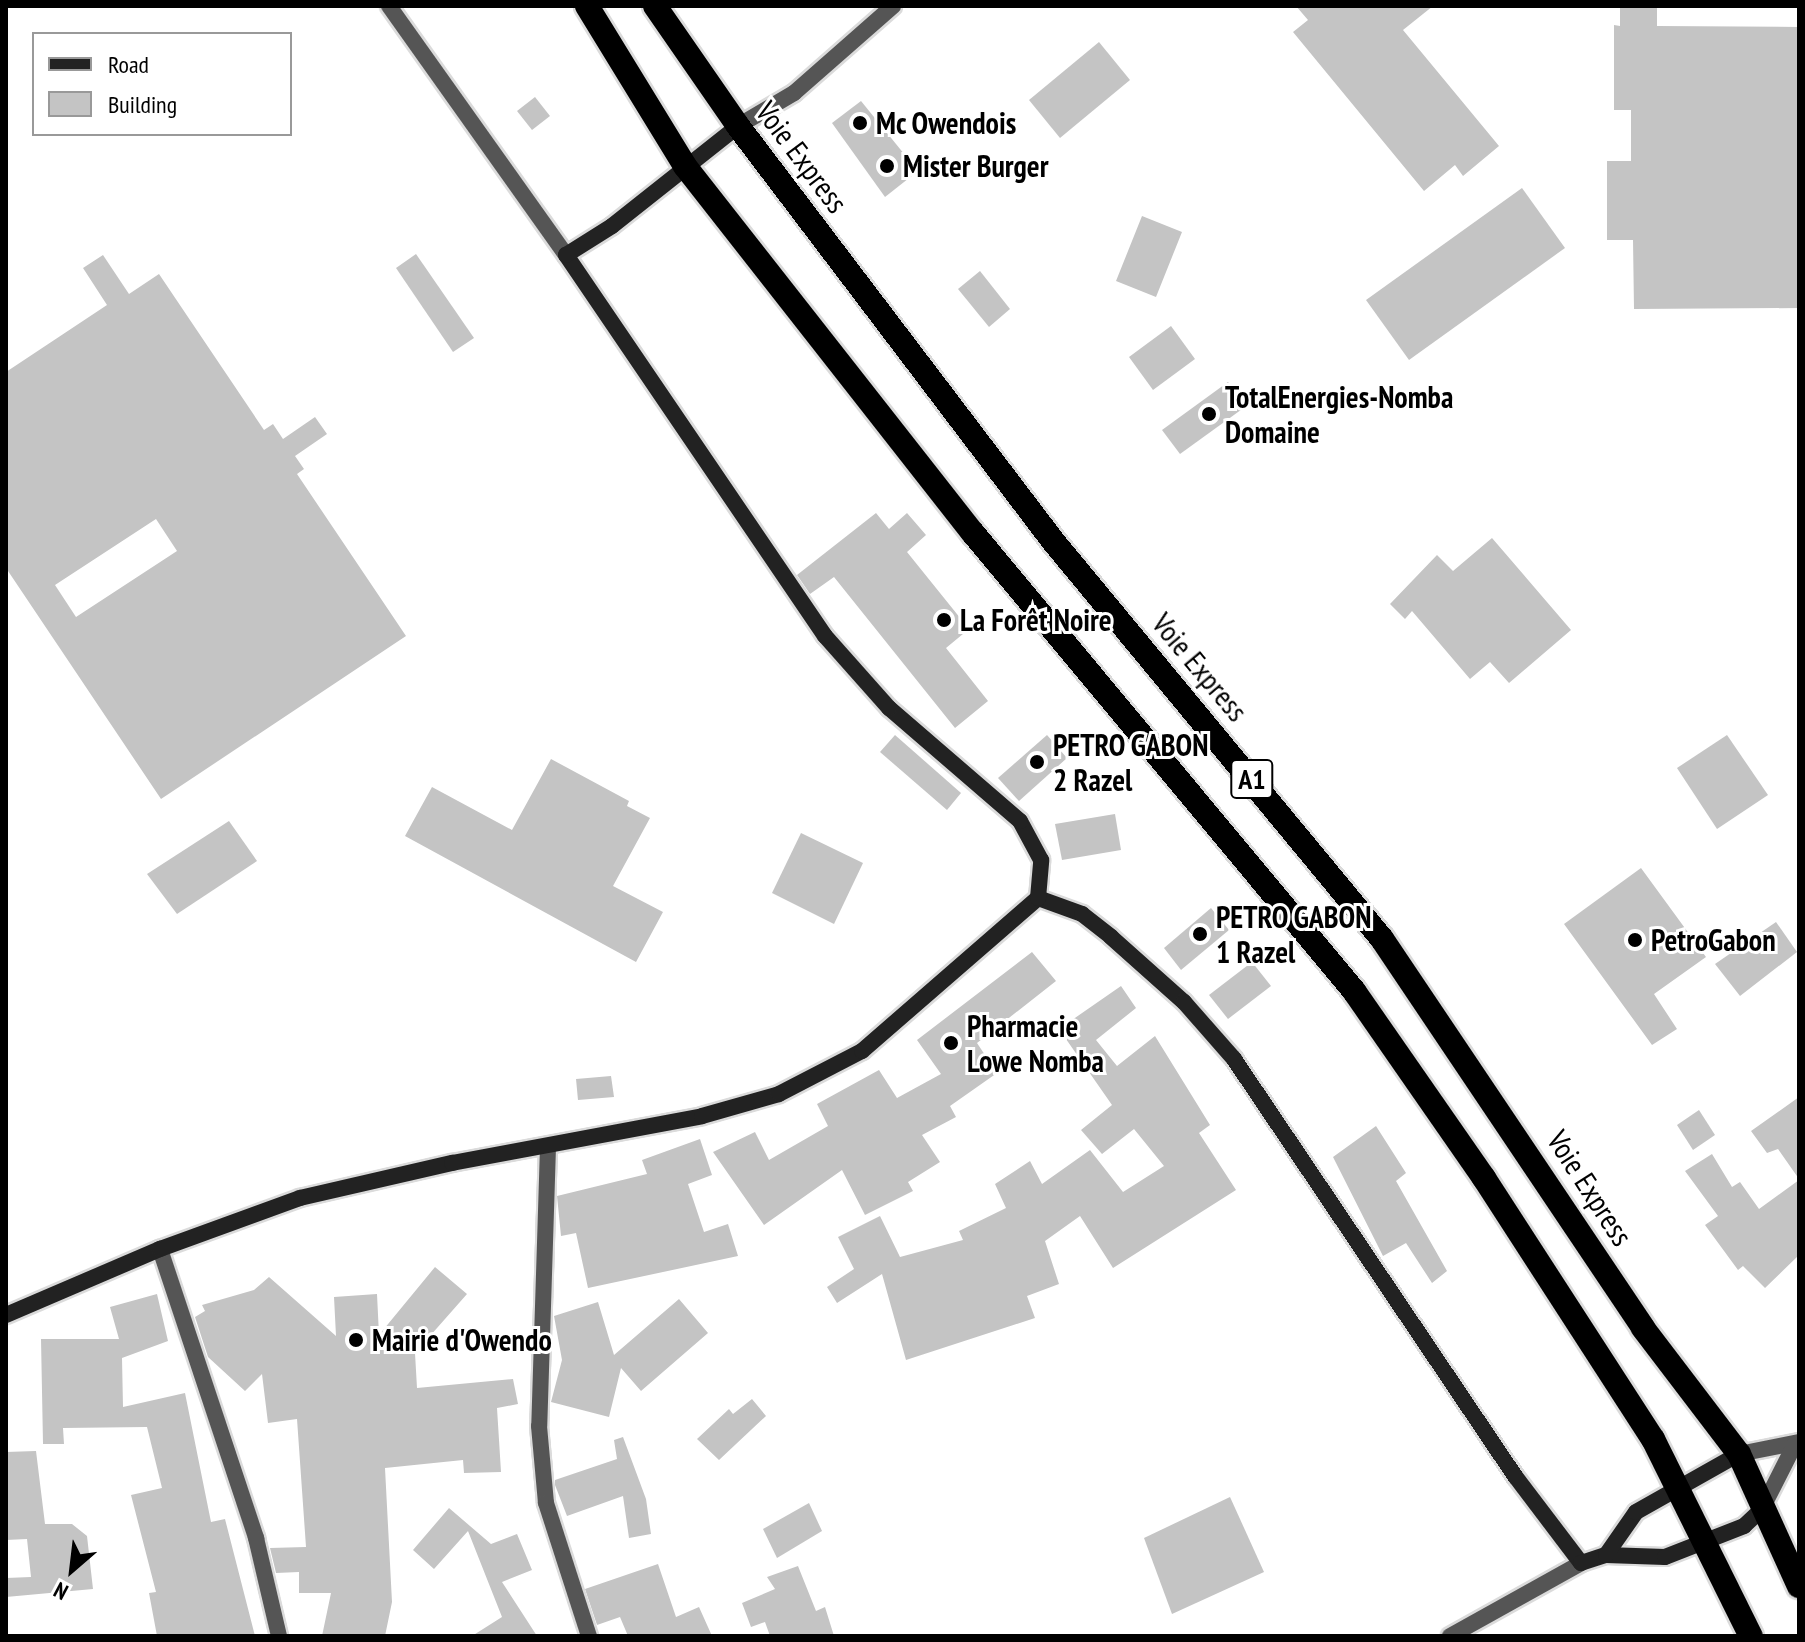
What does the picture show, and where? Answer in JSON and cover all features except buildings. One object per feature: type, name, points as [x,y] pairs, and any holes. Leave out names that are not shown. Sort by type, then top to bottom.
[{"type":"highway","name":"A1","points":[[587,6],[685,166],[973,533],[1354,991],[1554,1285],[1653,1439],[1751,1636]]},
{"type":"highway","name":"Voie Express","points":[[655,6],[738,126],[1053,541],[1382,939],[1643,1328],[1739,1454],[1799,1586]]},
{"type":"street","points":[[6,1315],[160,1249],[300,1198],[702,1116],[779,1094],[829,1070],[907,1016],[1038,898],[1041,860],[1020,821],[889,708],[825,636],[566,255],[389,6]]},
{"type":"street","points":[[566,255],[612,226],[738,126],[794,93],[893,6]]},
{"type":"street","points":[[1038,898],[1082,914],[1111,937],[1184,1002],[1234,1059],[1507,1464],[1581,1563]]},
{"type":"street","points":[[548,1147],[539,1426],[546,1503],[589,1636]]},
{"type":"street","points":[[160,1249],[256,1538],[279,1636]]},
{"type":"street","points":[[1606,1555],[1636,1512],[1676,1486],[1739,1454],[1797,1443]]},
{"type":"street","points":[[1450,1636],[1581,1563],[1606,1555],[1665,1557],[1744,1526],[1762,1509],[1797,1443]]},
{"type":"place","name":"Mc Owendois","points":[[860,123]]},
{"type":"place","name":"Mister Burger","points":[[887,166]]},
{"type":"place","name":"TotalEnergies-Nomba Domaine","points":[[1209,414]]},
{"type":"place","name":"La Forêt Noire","points":[[944,620]]},
{"type":"place","name":"PETRO GABON 2 Razel","points":[[1037,762]]},
{"type":"place","name":"PETRO GABON 1 Razel","points":[[1200,934]]},
{"type":"place","name":"PetroGabon","points":[[1635,940]]},
{"type":"place","name":"Pharmacie Lowe Nomba","points":[[951,1043]]},
{"type":"place","name":"Mairie d'Owendo","points":[[356,1340]]}]
